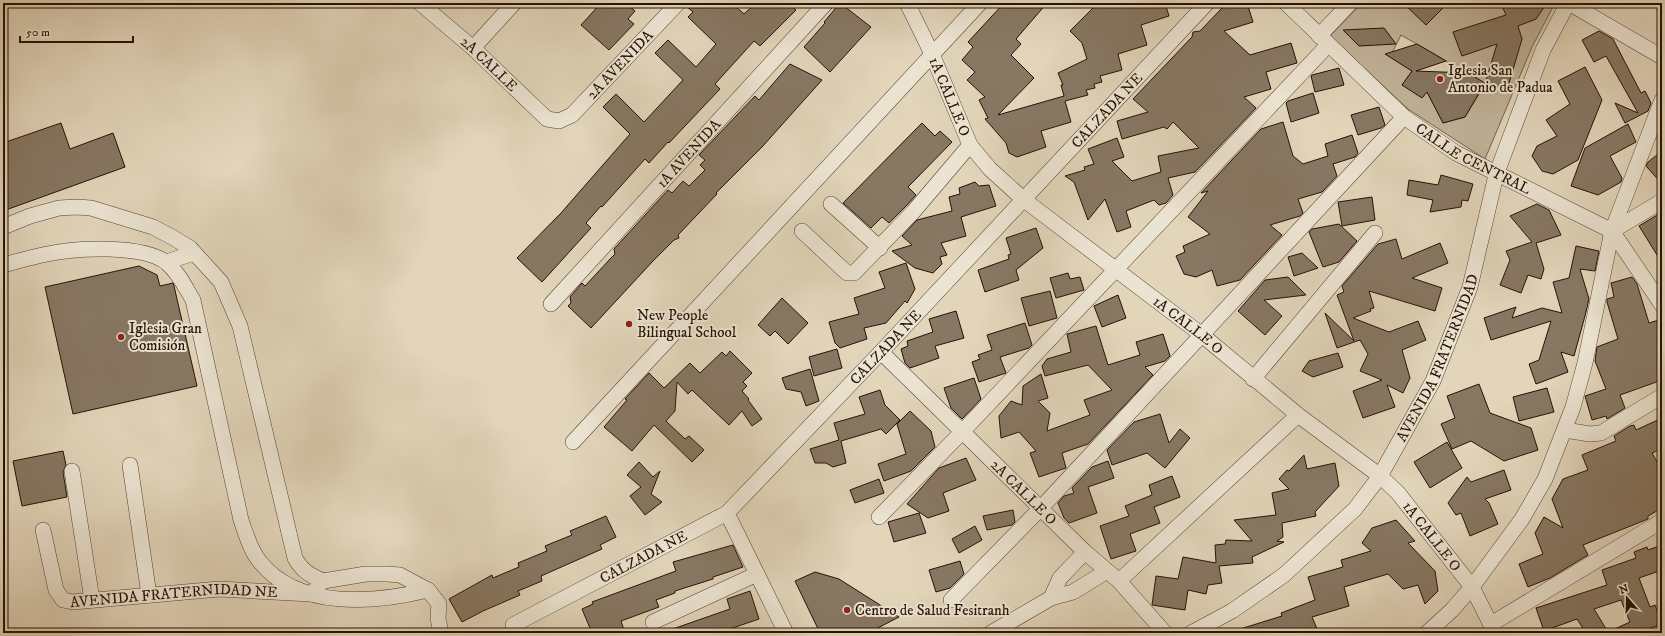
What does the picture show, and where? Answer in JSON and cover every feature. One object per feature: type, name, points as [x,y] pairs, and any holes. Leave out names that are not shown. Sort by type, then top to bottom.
[{"type":"street","name":"2A CALLE","points":[[420,3],[472,48],[547,119],[559,121]]},
{"type":"street","points":[[472,48],[514,3]]},
{"type":"street","name":"2A AVENIDA","points":[[559,121],[572,115],[678,3]]},
{"type":"street","name":"1A AVENIDA","points":[[551,304],[826,3]]},
{"type":"street","name":"1A CALLE O","points":[[906,3],[932,54],[970,145],[990,169],[1023,199],[1202,336],[1298,415],[1380,476],[1398,493],[1472,587],[1493,628]]},
{"type":"street","points":[[573,442],[980,3]]},
{"type":"street","name":"CALZADA NE","points":[[512,625],[727,513],[881,352],[1207,3]]},
{"type":"street","name":"CALLE CENTRAL","points":[[1286,3],[1323,41],[1404,117],[1456,154],[1612,231]]},
{"type":"street","points":[[879,517],[962,432],[1116,269],[1323,41],[1350,3]]},
{"type":"street","points":[[1568,3],[1662,57]]},
{"type":"street","name":"AVENIDA FRATERNIDAD","points":[[1191,633],[1232,611],[1284,575],[1355,509],[1380,476],[1433,381],[1467,294],[1496,175],[1543,50],[1568,3]]},
{"type":"street","points":[[1427,633],[1448,615],[1472,587],[1532,504],[1545,479],[1565,430],[1585,363],[1612,231],[1662,100]]},
{"type":"street","points":[[951,600],[1041,508],[1404,117]]},
{"type":"street","points":[[802,231],[846,273],[854,273],[880,248],[970,145]]},
{"type":"street","points":[[1612,231],[1662,201]]},
{"type":"street","points":[[831,204],[880,248]]},
{"type":"street","points":[[3,227],[30,216],[59,208],[91,208],[153,227],[172,237],[194,253],[221,282],[240,326],[295,558],[300,567],[307,573],[323,581],[366,574],[400,575],[428,590],[439,604],[438,618],[441,633]]},
{"type":"street","points":[[1612,231],[1662,306]]},
{"type":"street","points":[[1254,379],[1375,233]]},
{"type":"street","points":[[3,265],[48,253],[102,249],[147,254],[166,262],[181,278],[192,300],[241,520],[253,552],[260,562],[275,575],[285,582],[311,594],[323,581]]},
{"type":"street","points":[[166,262],[194,253]]},
{"type":"street","name":"2A CALLE O","points":[[881,352],[1085,552],[1119,581],[1165,633]]},
{"type":"street","points":[[1565,430],[1590,434],[1601,432],[1662,396]]},
{"type":"street","points":[[1119,581],[1298,415]]},
{"type":"street","points":[[130,465],[149,595]]},
{"type":"street","points":[[72,471],[92,600]]},
{"type":"street","points":[[727,513],[786,633]]},
{"type":"street","points":[[1493,628],[1662,521]]},
{"type":"street","name":"AVENIDA FRATERNIDAD NE","points":[[43,530],[56,590],[63,600],[73,602],[219,589],[311,594],[340,600],[374,600],[428,590]]},
{"type":"street","points":[[1051,598],[1060,578],[1085,552]]},
{"type":"street","points":[[991,633],[1051,598],[1073,592],[1107,571]]},
{"type":"street","points":[[653,622],[757,574]]},
{"type":"shaded area","points":[[1362,3],[1555,3],[1532,47],[1485,159],[1408,109],[1330,36]],"holes":[[[1401,35],[1450,63],[1453,73],[1472,74],[1479,94],[1465,117],[1443,123],[1427,92],[1402,85],[1412,71],[1390,57]]]},
{"type":"building","points":[[601,3],[626,3],[635,11],[628,19],[634,24],[609,50],[581,25]]},
{"type":"building","points":[[687,3],[732,3],[744,14],[756,3],[788,3],[796,10],[760,46],[754,41],[715,84],[720,89],[649,163],[645,159],[602,207],[601,206],[586,223],[591,228],[542,282],[517,258],[561,213],[630,134],[603,107],[616,94],[644,122],[683,80],[655,53],[668,40],[696,67],[716,44],[688,17],[693,12],[686,6]]},
{"type":"building","points":[[840,3],[871,27],[830,72],[804,47]]},
{"type":"building","points":[[1004,3],[1047,3],[1016,39],[1021,44],[1011,55],[1034,78],[998,115],[1064,96],[1061,85],[1063,85],[1058,73],[1087,59],[1082,43],[1070,31],[1098,3],[1118,3],[1123,7],[1138,3],[1165,3],[1169,16],[1141,25],[1147,45],[1118,54],[1122,70],[1100,76],[1102,82],[1094,84],[1095,88],[1086,90],[1088,95],[1065,101],[1071,122],[1041,131],[1046,147],[1017,157],[1009,153],[1006,143],[985,119],[988,118],[979,100],[985,97],[967,80],[975,72],[962,60],[973,47],[968,42]]},
{"type":"building","points":[[1234,3],[1247,3],[1253,22],[1224,31],[1250,55],[1291,43],[1297,63],[1266,72],[1271,89],[1244,97],[1256,108],[1195,172],[1168,178],[1173,195],[1166,203],[1159,205],[1154,200],[1126,211],[1131,227],[1117,232],[1105,199],[1088,220],[1074,182],[1065,176],[1085,170],[1084,167],[1094,164],[1088,149],[1117,138],[1124,157],[1112,161],[1132,181],[1161,172],[1158,156],[1199,148],[1173,122],[1167,129],[1164,127],[1122,139],[1117,121],[1148,112],[1133,99],[1192,37],[1193,32],[1200,31],[1223,7]]},
{"type":"building","points":[[1403,3],[1448,3],[1426,25]]},
{"type":"building","points":[[1510,3],[1547,3],[1536,19],[1518,26],[1522,39],[1507,90],[1485,84],[1497,44],[1462,56],[1453,32],[1506,15],[1502,6]]},
{"type":"building","points":[[1384,28],[1396,44],[1359,46],[1343,30]]},
{"type":"building","points":[[1599,31],[1613,39],[1641,93],[1645,91],[1651,103],[1648,111],[1625,123],[1615,103],[1638,113],[1606,56],[1594,62],[1582,40]]},
{"type":"building","name":"Iglesia San Antonio de Padua","points":[[1417,44],[1446,61],[1416,71],[1468,73],[1485,83],[1465,117],[1443,123],[1427,92],[1422,98],[1402,85],[1412,71],[1385,54]]},
{"type":"building","points":[[790,64],[822,80],[762,147],[716,193],[717,194],[678,235],[679,238],[674,240],[653,261],[591,328],[568,306],[571,303],[570,297],[582,283],[585,286],[615,254],[614,249],[668,190],[672,193],[683,181],[689,186],[705,170],[700,165],[705,160],[699,155],[755,96],[759,100]]},
{"type":"building","points":[[1585,67],[1602,100],[1578,160],[1553,174],[1542,171],[1532,156],[1537,146],[1557,136],[1546,120],[1570,104],[1558,81]]},
{"type":"building","points":[[1339,68],[1344,85],[1315,92],[1312,75]]},
{"type":"building","points":[[1313,93],[1319,113],[1291,122],[1286,103]]},
{"type":"building","points":[[1379,107],[1385,125],[1381,128],[1358,135],[1351,115]]},
{"type":"building","points":[[1283,122],[1293,156],[1303,164],[1328,156],[1325,144],[1352,135],[1358,153],[1355,157],[1333,164],[1337,176],[1322,192],[1298,199],[1303,213],[1300,216],[1270,225],[1282,235],[1240,280],[1217,286],[1212,270],[1196,277],[1184,274],[1176,256],[1185,252],[1183,246],[1210,234],[1188,217],[1208,191],[1201,193],[1261,129]]},
{"type":"building","points":[[61,123],[70,149],[113,133],[125,167],[3,211],[3,143]]},
{"type":"building","points":[[922,123],[935,136],[940,131],[952,142],[908,187],[916,195],[906,206],[889,223],[882,217],[871,228],[843,203]]},
{"type":"building","points":[[1628,124],[1636,142],[1610,156],[1622,178],[1621,182],[1598,195],[1571,186],[1585,148]]},
{"type":"building","points":[[1662,151],[1662,184],[1646,166],[1648,162]]},
{"type":"building","points":[[1441,175],[1473,184],[1468,201],[1462,200],[1461,207],[1430,212],[1433,200],[1407,195],[1409,180],[1438,185]]},
{"type":"building","points":[[975,182],[979,186],[989,185],[996,206],[961,217],[966,236],[941,243],[947,255],[940,257],[942,264],[933,273],[915,268],[892,251],[912,245],[902,236],[917,220],[952,211],[949,197],[960,194],[959,188]]},
{"type":"building","points":[[1372,197],[1375,220],[1342,226],[1338,202]]},
{"type":"building","points":[[1537,204],[1549,210],[1561,235],[1536,243],[1544,269],[1541,279],[1528,275],[1521,293],[1500,285],[1510,260],[1506,251],[1532,242],[1510,216]]},
{"type":"building","points":[[1662,212],[1662,263],[1639,226]]},
{"type":"building","points":[[1339,224],[1357,241],[1339,262],[1323,267],[1309,232],[1312,229]]},
{"type":"building","points":[[1036,228],[1043,248],[1016,270],[1019,280],[985,292],[978,270],[1009,259],[1008,255],[1011,254],[1006,238]]},
{"type":"building","points":[[1396,239],[1402,259],[1440,243],[1448,263],[1412,278],[1442,288],[1435,311],[1369,291],[1374,308],[1370,309],[1371,311],[1353,318],[1389,332],[1418,321],[1426,340],[1402,350],[1410,378],[1403,393],[1387,385],[1395,407],[1363,418],[1353,391],[1382,380],[1360,371],[1368,354],[1360,340],[1337,348],[1325,313],[1354,341],[1337,295],[1344,292],[1342,286],[1378,244]]},
{"type":"building","points":[[1576,246],[1599,251],[1595,271],[1580,269],[1589,299],[1574,356],[1561,352],[1568,372],[1536,384],[1529,364],[1539,360],[1551,321],[1491,340],[1484,318],[1516,307],[1512,318],[1542,308],[1562,313],[1553,282],[1569,278]]},
{"type":"building","points":[[1302,253],[1318,268],[1294,276],[1288,257]]},
{"type":"building","points":[[906,263],[915,289],[907,303],[905,301],[886,323],[864,328],[867,339],[840,348],[835,343],[829,322],[859,314],[854,298],[885,288],[879,272]]},
{"type":"building","name":"Iglesia Gran Comisión","points":[[139,266],[157,275],[160,286],[173,283],[197,386],[73,414],[45,287]]},
{"type":"building","points":[[1068,273],[1070,279],[1080,277],[1084,290],[1056,298],[1050,278]]},
{"type":"building","points":[[1288,277],[1306,295],[1264,300],[1282,316],[1265,335],[1238,311],[1265,280]]},
{"type":"building","points":[[1632,277],[1637,284],[1649,323],[1662,319],[1662,355],[1657,357],[1662,372],[1662,380],[1620,395],[1625,408],[1607,419],[1606,416],[1592,420],[1585,396],[1606,389],[1595,361],[1597,347],[1618,339],[1607,302],[1607,299],[1614,297],[1611,283]]},
{"type":"building","points":[[1050,291],[1057,318],[1029,326],[1021,298]]},
{"type":"building","points":[[1118,295],[1126,318],[1102,327],[1094,306]]},
{"type":"building","points":[[782,298],[808,323],[788,344],[775,331],[770,336],[758,325]]},
{"type":"building","points":[[956,311],[964,338],[935,346],[939,358],[910,368],[905,363],[901,349],[908,346],[907,341],[933,332],[929,319]]},
{"type":"building","points":[[1025,323],[1032,345],[1029,348],[1000,357],[1006,373],[979,382],[972,362],[980,359],[978,355],[992,350],[987,335]]},
{"type":"building","points":[[1096,326],[1108,365],[1140,355],[1136,342],[1163,334],[1170,356],[1165,361],[1145,367],[1153,375],[1088,444],[1062,453],[1066,468],[1039,477],[1030,453],[1036,451],[1019,432],[1001,438],[999,416],[1011,401],[1022,405],[1023,386],[1041,374],[1048,398],[1038,401],[1050,413],[1047,431],[1090,415],[1084,400],[1112,390],[1088,365],[1045,376],[1042,366],[1047,359],[1071,352],[1067,334]]},
{"type":"building","points":[[837,349],[842,368],[814,376],[809,357]]},
{"type":"building","points":[[730,351],[752,373],[743,382],[747,386],[742,391],[762,419],[752,426],[742,411],[729,425],[692,390],[688,394],[677,382],[675,411],[666,421],[685,439],[689,436],[704,450],[692,462],[654,425],[632,451],[604,427],[627,400],[625,399],[649,373],[664,388],[690,363],[700,373],[722,352],[726,356]]},
{"type":"building","points":[[1338,353],[1343,367],[1313,377],[1302,371],[1309,361]]},
{"type":"building","points":[[810,369],[819,401],[806,406],[801,392],[786,389],[782,378]]},
{"type":"building","points":[[974,378],[981,399],[962,419],[951,408],[944,388]]},
{"type":"building","points":[[1479,384],[1490,413],[1531,428],[1538,450],[1504,461],[1471,441],[1452,449],[1441,424],[1455,418],[1447,396]]},
{"type":"building","points":[[1547,388],[1554,412],[1519,421],[1513,397]]},
{"type":"building","points":[[880,390],[885,405],[900,420],[886,434],[881,429],[841,441],[846,463],[833,467],[826,463],[815,463],[810,449],[839,440],[834,423],[865,414],[859,397]]},
{"type":"building","points":[[910,411],[931,431],[935,447],[911,471],[884,481],[878,464],[906,454],[897,424]]},
{"type":"building","points":[[1160,414],[1169,443],[1180,429],[1190,438],[1165,468],[1147,453],[1112,465],[1107,450],[1134,422]]},
{"type":"building","points":[[1662,418],[1662,449],[1652,453],[1662,470],[1662,508],[1648,516],[1648,519],[1583,545],[1588,555],[1550,578],[1528,587],[1519,564],[1543,554],[1535,533],[1544,517],[1563,528],[1552,499],[1563,479],[1588,470],[1582,455],[1616,441],[1614,436],[1630,426],[1634,425],[1636,430]]},
{"type":"building","points":[[1447,442],[1462,468],[1430,488],[1414,462]]},
{"type":"building","points":[[63,451],[66,465],[63,472],[67,497],[22,506],[13,461]]},
{"type":"building","points":[[1304,455],[1307,469],[1335,463],[1339,486],[1315,512],[1316,516],[1282,523],[1283,537],[1277,541],[1284,542],[1252,557],[1253,563],[1219,566],[1222,583],[1208,585],[1206,594],[1188,590],[1185,610],[1152,605],[1156,576],[1178,579],[1183,557],[1216,563],[1215,545],[1225,544],[1226,540],[1252,541],[1234,520],[1276,515],[1272,493],[1289,489],[1279,479]]},
{"type":"building","points":[[966,458],[976,480],[943,493],[949,511],[928,518],[907,504],[939,468]]},
{"type":"building","points":[[1108,461],[1114,478],[1088,487],[1097,513],[1069,523],[1064,518],[1058,503],[1064,496],[1074,493],[1072,488],[1092,467]]},
{"type":"building","points":[[639,462],[653,477],[660,471],[651,494],[662,502],[645,515],[630,496],[641,487],[627,475]]},
{"type":"building","points":[[1504,470],[1511,490],[1485,499],[1489,503],[1498,524],[1470,536],[1461,513],[1456,515],[1448,503],[1467,477],[1471,482]]},
{"type":"building","points":[[1172,476],[1180,497],[1154,507],[1160,523],[1130,534],[1136,551],[1111,559],[1100,526],[1129,516],[1125,506],[1152,495],[1149,485]]},
{"type":"building","points":[[879,479],[884,493],[855,503],[850,490]]},
{"type":"building","points":[[1013,510],[1015,522],[1012,525],[987,530],[983,516]]},
{"type":"building","points":[[919,513],[926,533],[894,542],[888,522]]},
{"type":"building","points":[[606,516],[616,537],[600,545],[602,549],[541,576],[542,581],[518,591],[520,595],[462,622],[449,599],[492,575],[493,578],[519,567],[518,563],[547,551],[545,546],[572,535],[570,531]]},
{"type":"building","points":[[1396,520],[1415,541],[1408,543],[1435,571],[1438,591],[1425,604],[1418,585],[1403,589],[1388,574],[1344,587],[1349,606],[1312,617],[1318,631],[1311,633],[1237,633],[1237,630],[1282,616],[1281,613],[1315,600],[1308,577],[1343,567],[1341,560],[1371,551],[1362,543],[1372,528]]},
{"type":"building","points":[[975,526],[982,540],[959,553],[952,539]]},
{"type":"building","points":[[733,545],[743,567],[713,577],[713,579],[675,591],[675,593],[656,600],[659,607],[621,621],[625,633],[592,633],[582,609],[593,604],[592,602],[676,571],[673,562]]},
{"type":"building","points":[[1662,545],[1662,570],[1639,578],[1650,607],[1655,605],[1662,624],[1645,630],[1646,633],[1586,633],[1577,619],[1544,631],[1536,608],[1607,585],[1602,570],[1636,558],[1634,552],[1647,547],[1648,550]],"holes":[[[1621,600],[1630,622],[1608,632],[1594,609]]]},
{"type":"building","points":[[960,561],[964,574],[950,588],[936,592],[929,570]]},
{"type":"building","name":"Centro de Salud Fesitranh","points":[[815,572],[839,579],[899,617],[868,633],[820,633],[795,581]]},
{"type":"building","points":[[750,591],[759,619],[718,633],[667,633],[667,631],[730,609],[727,599]]},
{"type":"place","name":"Iglesia San Antonio de Padua","points":[[1440,79]]},
{"type":"place","name":"New People Bilingual School","points":[[629,324]]},
{"type":"place","name":"Iglesia Gran Comisión","points":[[121,337]]},
{"type":"place","name":"Centro de Salud Fesitranh","points":[[847,610]]}]
